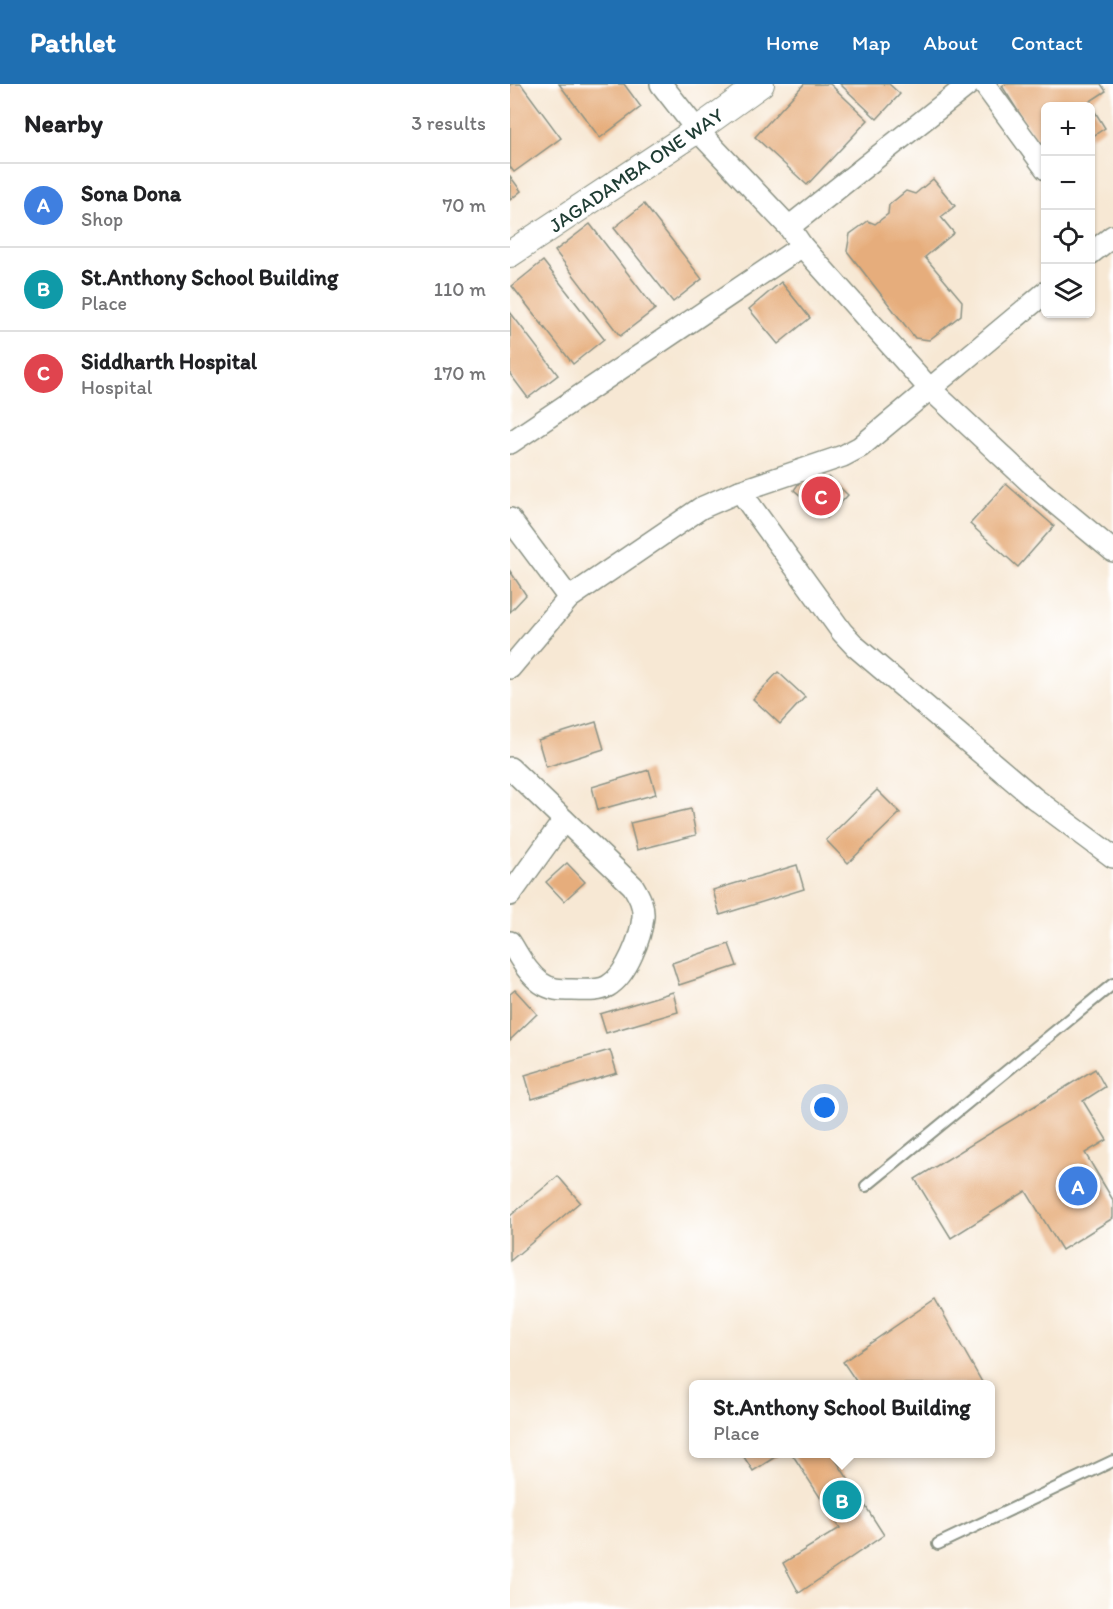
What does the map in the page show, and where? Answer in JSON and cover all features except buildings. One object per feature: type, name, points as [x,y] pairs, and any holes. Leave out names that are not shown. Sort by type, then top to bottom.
[{"type":"street","points":[[661,84],[697,130],[789,227],[802,246],[929,388],[1032,484],[1113,551]]},
{"type":"street","name":"JAGADAMBA ONE WAY","points":[[510,254],[697,130],[761,84]]},
{"type":"street","points":[[789,227],[969,84]]},
{"type":"street","points":[[984,84],[1041,162]]},
{"type":"street","points":[[510,443],[802,246]]},
{"type":"street","points":[[510,668],[569,598],[701,508],[740,491],[843,456],[860,447],[1041,296]]},
{"type":"street","points":[[740,491],[842,632],[856,647],[1034,798],[1113,857]]},
{"type":"street","points":[[510,519],[569,598]]},
{"type":"street","points":[[510,768],[633,886],[642,902],[643,917],[631,960],[622,973],[609,985],[596,990],[554,990],[541,983],[528,970],[510,942]]},
{"type":"street","points":[[510,895],[564,820]]},
{"type":"lane","points":[[866,1186],[1113,984]]},
{"type":"lane","points":[[938,1544],[1113,1461]]},
{"type":"place","name":"Siddharth Hospital","points":[[821,496]]},
{"type":"place","name":"Sona Dona","points":[[1078,1186]]},
{"type":"place","name":"St.Anthony School Building","points":[[842,1500]]}]
